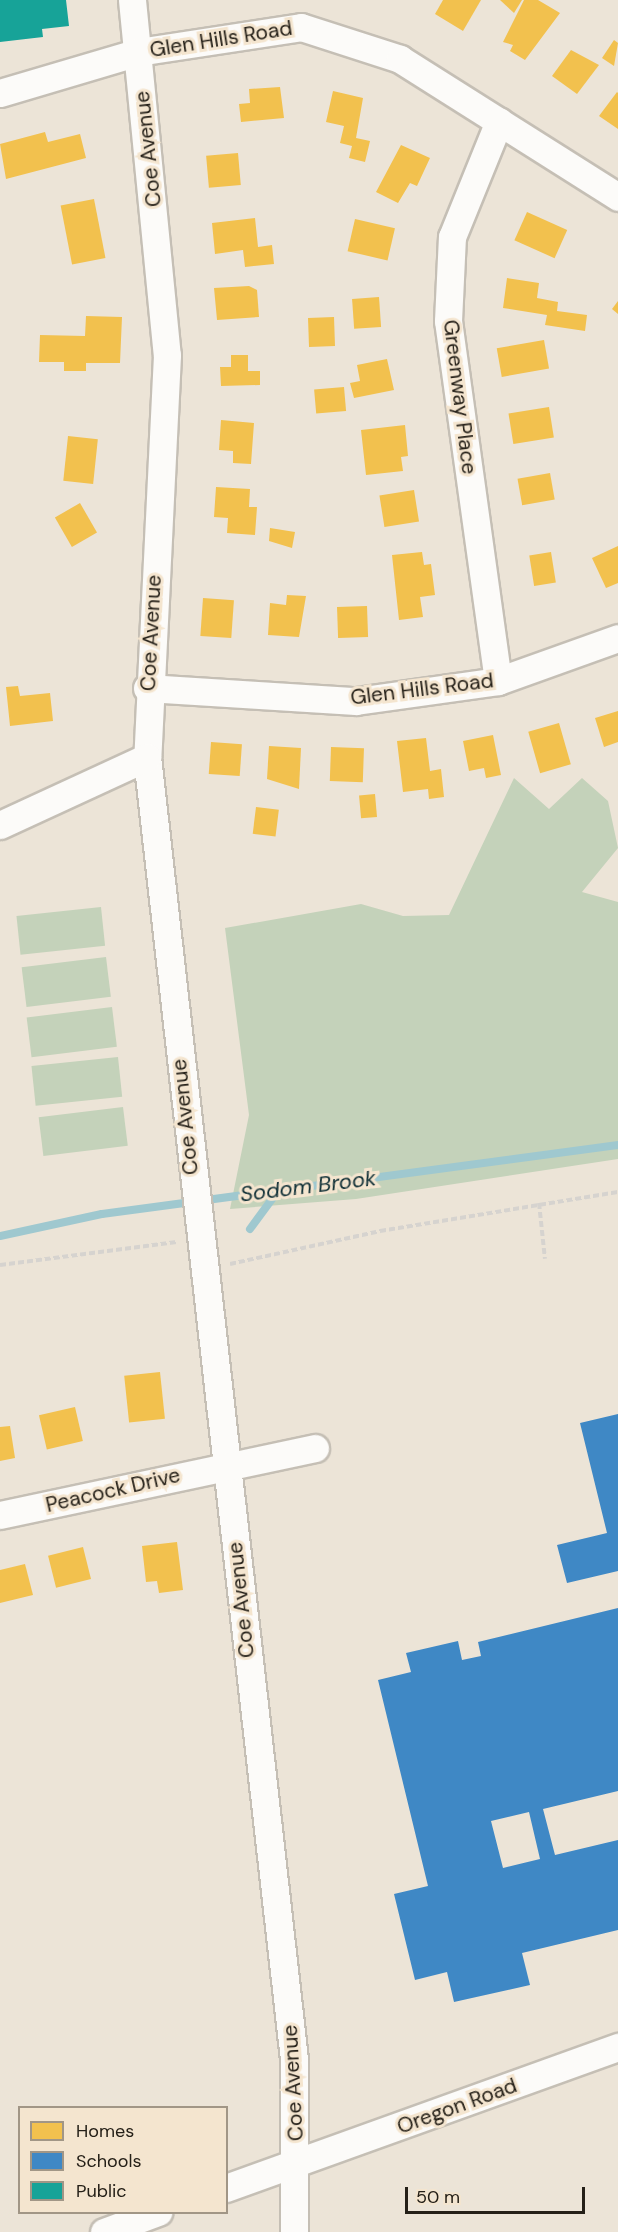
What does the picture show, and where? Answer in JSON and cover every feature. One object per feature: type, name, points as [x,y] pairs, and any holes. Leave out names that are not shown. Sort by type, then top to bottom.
[{"type":"street","name":"Coe Avenue","points":[[132,0],[167,355],[147,688],[147,757],[192,1173],[188,1234],[225,1465],[294,2059],[296,2165],[294,2232]]},
{"type":"street","name":"Glen Hills Road","points":[[0,93],[138,52],[301,27],[400,59],[618,197]]},
{"type":"street","name":"Greenway Place","points":[[498,681],[448,321],[452,237],[499,121]]},
{"type":"street","name":"Glen Hills Road","points":[[147,688],[356,701],[498,681],[618,639]]},
{"type":"street","points":[[0,824],[147,757]]},
{"type":"street","name":"Peacock Drive","points":[[0,1515],[225,1465],[315,1448]]},
{"type":"street","name":"Oregon Road","points":[[228,2187],[296,2165],[618,2047]]},
{"type":"street","points":[[104,2232],[153,2214]]},
{"type":"path","points":[[228,1264],[539,1203],[618,1192]]},
{"type":"path","points":[[539,1203],[545,1259]]},
{"type":"path","points":[[0,1265],[188,1234]]},
{"type":"green space","points":[[514,778],[549,809],[582,778],[608,801],[618,848],[582,892],[618,902],[618,1159],[356,1199],[230,1209],[249,1115],[225,928],[361,904],[403,916],[449,915]]},
{"type":"green space","points":[[101,907],[105,946],[21,955],[16,916]]},
{"type":"green space","points":[[106,957],[111,997],[27,1007],[22,967]]},
{"type":"green space","points":[[112,1007],[117,1047],[32,1057],[27,1017]]},
{"type":"green space","points":[[118,1057],[122,1097],[36,1106],[31,1066]]},
{"type":"green space","points":[[123,1107],[128,1146],[43,1156],[39,1117]]},
{"type":"building: Homes","points":[[443,0],[481,0],[463,31],[435,14]]},
{"type":"building: Homes","points":[[500,0],[522,0],[514,13]]},
{"type":"building: Homes","points":[[524,0],[538,0],[560,13],[525,60],[510,51],[513,45],[503,42]]},
{"type":"building: Homes","points":[[614,40],[618,43],[614,66],[602,58]]},
{"type":"building: Homes","points":[[571,50],[599,65],[577,94],[552,76]]},
{"type":"building: Homes","points":[[280,87],[284,118],[241,122],[239,104],[250,103],[249,89]]},
{"type":"building: Homes","points":[[333,91],[363,98],[356,138],[370,141],[365,162],[349,158],[352,146],[340,143],[344,126],[326,122]]},
{"type":"building: Homes","points":[[618,93],[618,129],[599,116]]},
{"type":"building: Homes","points":[[45,132],[48,142],[80,134],[86,158],[6,179],[0,144]]},
{"type":"building: Homes","points":[[401,145],[430,158],[417,186],[410,183],[398,203],[376,192]]},
{"type":"building: Homes","points":[[238,153],[241,185],[209,188],[206,156]]},
{"type":"building: Homes","points":[[94,199],[105,258],[72,264],[61,205]]},
{"type":"building: Homes","points":[[527,212],[567,230],[555,258],[514,240]]},
{"type":"building: Homes","points":[[255,218],[258,247],[272,245],[274,264],[245,267],[243,250],[215,254],[212,223]]},
{"type":"building: Homes","points":[[355,219],[395,228],[388,260],[348,251]]},
{"type":"building: Homes","points":[[507,278],[539,283],[537,298],[558,302],[557,311],[587,315],[585,331],[545,325],[547,315],[503,308]]},
{"type":"building: Homes","points":[[249,286],[257,290],[259,317],[217,320],[214,288]]},
{"type":"building: Homes","points":[[379,297],[381,327],[354,329],[352,299]]},
{"type":"building: Homes","points":[[618,301],[618,314],[612,309]]},
{"type":"building: Homes","points":[[86,316],[122,317],[120,363],[86,363],[86,371],[64,371],[64,362],[39,362],[40,335],[85,336]]},
{"type":"building: Homes","points":[[334,317],[335,346],[309,347],[308,318]]},
{"type":"building: Homes","points":[[544,340],[549,369],[502,377],[497,348]]},
{"type":"building: Homes","points":[[231,355],[248,355],[248,371],[260,371],[260,385],[221,386],[220,367],[231,367]]},
{"type":"building: Homes","points":[[387,359],[394,390],[354,398],[350,383],[360,381],[357,365]]},
{"type":"building: Homes","points":[[344,387],[346,411],[316,414],[314,390]]},
{"type":"building: Homes","points":[[549,407],[554,438],[513,444],[509,413]]},
{"type":"building: Homes","points":[[221,420],[254,423],[251,464],[233,463],[233,451],[219,450]]},
{"type":"building: Homes","points":[[405,425],[408,456],[401,457],[403,471],[366,475],[361,430]]},
{"type":"building: Homes","points":[[68,436],[98,439],[93,484],[63,481]]},
{"type":"building: Homes","points":[[550,473],[555,500],[522,505],[518,479]]},
{"type":"building: Homes","points":[[216,487],[250,489],[249,507],[257,507],[255,535],[227,533],[228,518],[214,517]]},
{"type":"building: Homes","points":[[414,490],[419,522],[384,527],[379,495]]},
{"type":"building: Homes","points":[[80,503],[97,532],[72,547],[55,518]]},
{"type":"building: Homes","points":[[270,528],[295,532],[292,548],[269,541]]},
{"type":"building: Homes","points":[[618,546],[618,583],[606,588],[592,558]]},
{"type":"building: Homes","points":[[422,552],[424,565],[431,564],[435,595],[420,597],[423,617],[399,620],[392,555]]},
{"type":"building: Homes","points":[[551,552],[556,583],[534,586],[529,555]]},
{"type":"building: Homes","points":[[287,595],[306,596],[299,637],[268,635],[270,603],[286,605]]},
{"type":"building: Homes","points":[[203,598],[234,600],[231,638],[200,636]]},
{"type":"building: Homes","points":[[367,606],[368,637],[338,638],[337,607]]},
{"type":"building: Homes","points":[[18,686],[20,696],[50,693],[53,721],[10,726],[6,687]]},
{"type":"building: Homes","points":[[618,711],[618,742],[604,747],[595,718]]},
{"type":"building: Homes","points":[[559,723],[571,764],[540,773],[528,732]]},
{"type":"building: Homes","points":[[493,735],[501,775],[486,778],[484,768],[469,771],[463,741]]},
{"type":"building: Homes","points":[[426,738],[430,771],[441,769],[444,797],[429,799],[428,789],[403,792],[397,741]]},
{"type":"building: Homes","points":[[211,742],[242,744],[240,776],[209,774]]},
{"type":"building: Homes","points":[[269,746],[301,748],[299,789],[267,779]]},
{"type":"building: Homes","points":[[331,747],[364,748],[363,782],[330,781]]},
{"type":"building: Homes","points":[[375,794],[377,817],[361,818],[359,795]]},
{"type":"building: Homes","points":[[256,807],[279,810],[276,837],[253,834]]},
{"type":"building: Homes","points":[[160,1372],[165,1419],[129,1423],[124,1376]]},
{"type":"building: Homes","points":[[75,1407],[83,1441],[47,1449],[39,1415]]},
{"type":"building: Homes","points":[[10,1426],[15,1458],[0,1461],[0,1427]]},
{"type":"building: Homes","points":[[177,1542],[183,1590],[159,1593],[157,1581],[146,1582],[142,1546]]},
{"type":"building: Homes","points":[[83,1547],[91,1579],[56,1588],[48,1556]]},
{"type":"building: Homes","points":[[25,1564],[33,1595],[0,1603],[0,1570]]},
{"type":"building: Schools","points":[[618,1414],[618,1571],[567,1583],[557,1545],[607,1533],[580,1423]]},
{"type":"building: Schools","points":[[618,1608],[618,1791],[543,1809],[555,1855],[618,1840],[618,1930],[522,1953],[530,1985],[454,2002],[447,1972],[415,1980],[394,1894],[428,1886],[378,1680],[411,1672],[406,1653],[458,1641],[462,1660],[481,1656],[478,1642]],"holes":[[[529,1812],[540,1859],[503,1868],[491,1821]]]},
{"type":"building: Public","points":[[0,0],[66,0],[69,26],[42,29],[43,37],[0,42]]},
{"type":"waterway","name":"Sodom Brook","points":[[0,1236],[102,1214],[618,1145]]},
{"type":"waterway","points":[[250,1229],[278,1191]]}]
